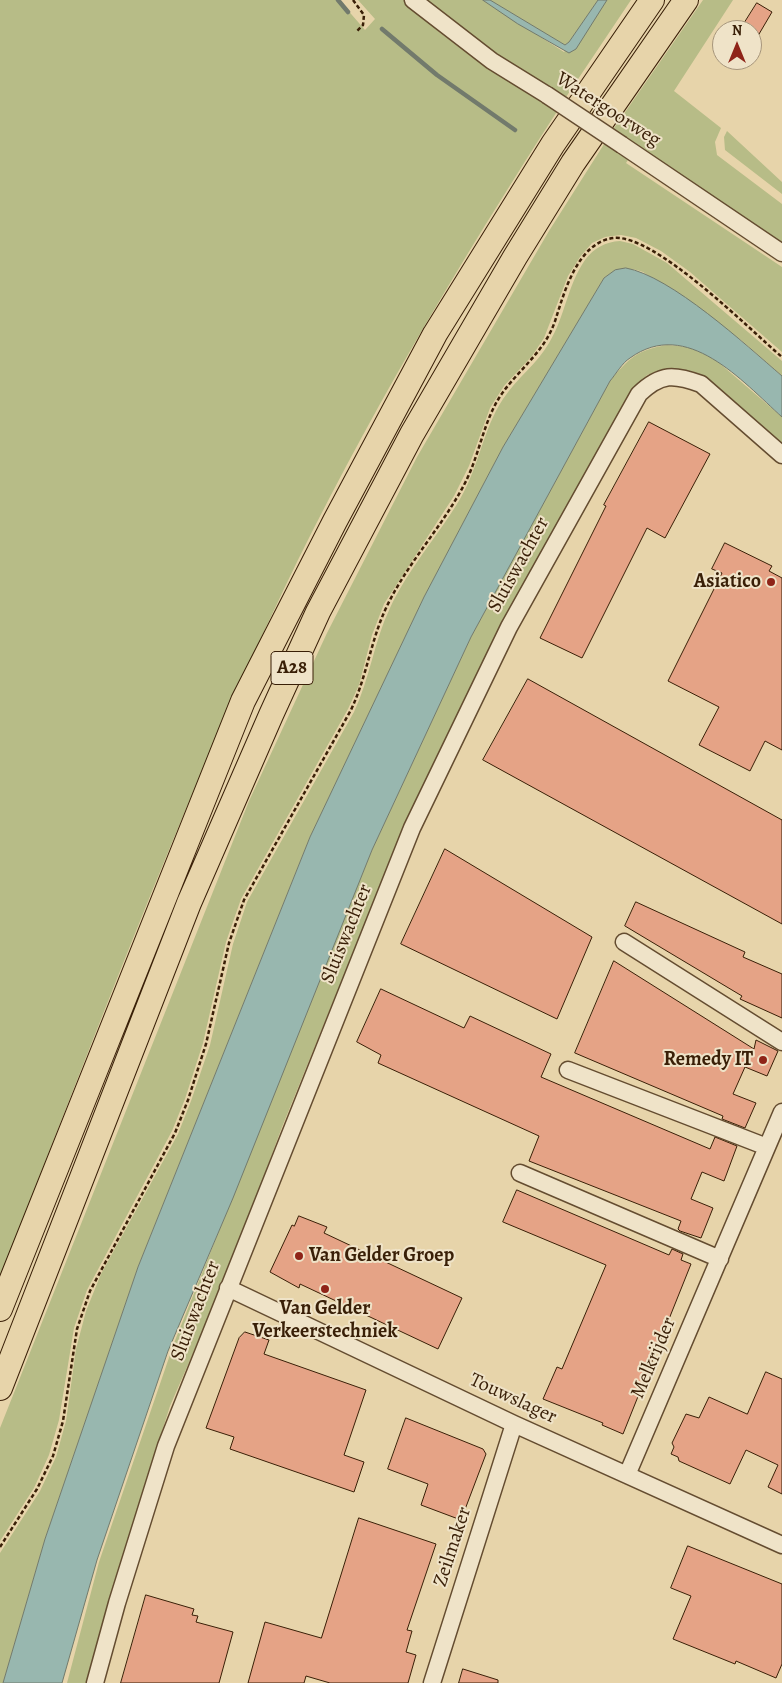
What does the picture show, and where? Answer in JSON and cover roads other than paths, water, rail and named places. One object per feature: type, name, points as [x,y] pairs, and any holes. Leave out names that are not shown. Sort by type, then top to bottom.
[{"type":"highway","name":"A28","points":[[0,1308],[243,701],[335,521],[435,334],[553,144],[652,0]]},
{"type":"highway","name":"A28","points":[[0,1388],[189,903],[318,612],[412,434],[510,265],[573,163],[686,0]]},
{"type":"street","name":"Watergoorweg","points":[[413,0],[492,61],[782,252]]},
{"type":"street","name":"Sluiswachter","points":[[95,1683],[117,1602],[166,1446],[412,828],[509,627],[639,394],[649,385],[666,377],[687,379],[701,384],[782,455]]},
{"type":"street","points":[[624,942],[782,1042]]},
{"type":"street","points":[[568,1070],[767,1147]]},
{"type":"street","name":"Melkrijder","points":[[627,1475],[782,1112]]},
{"type":"street","points":[[520,1173],[720,1259]]},
{"type":"street","name":"Touwslager","points":[[228,1288],[514,1424],[782,1546]]},
{"type":"street","name":"Zeilmaker","points":[[432,1683],[514,1424]]},
{"type":"water","points":[[483,0],[490,0],[565,45],[598,0],[607,0],[576,49],[569,53],[518,24]]},
{"type":"water","points":[[626,268],[664,284],[686,298],[729,330],[782,376],[782,417],[731,372],[693,349],[672,345],[651,347],[627,360],[610,381],[471,637],[372,850],[233,1198],[168,1351],[97,1560],[62,1683],[3,1683],[45,1539],[138,1267],[310,837],[424,597],[503,447],[604,278],[615,270]]},
{"type":"waterway","points":[[338,0],[348,12]]},
{"type":"waterway","points":[[382,29],[437,75],[515,130]]},
{"type":"place","name":"Asiatico","points":[[771,582]]},
{"type":"place","name":"Remedy IT","points":[[763,1060]]},
{"type":"place","name":"Van Gelder Groep","points":[[299,1256]]},
{"type":"place","name":"Van Gelder Verkeerstechniek","points":[[325,1289]]}]
